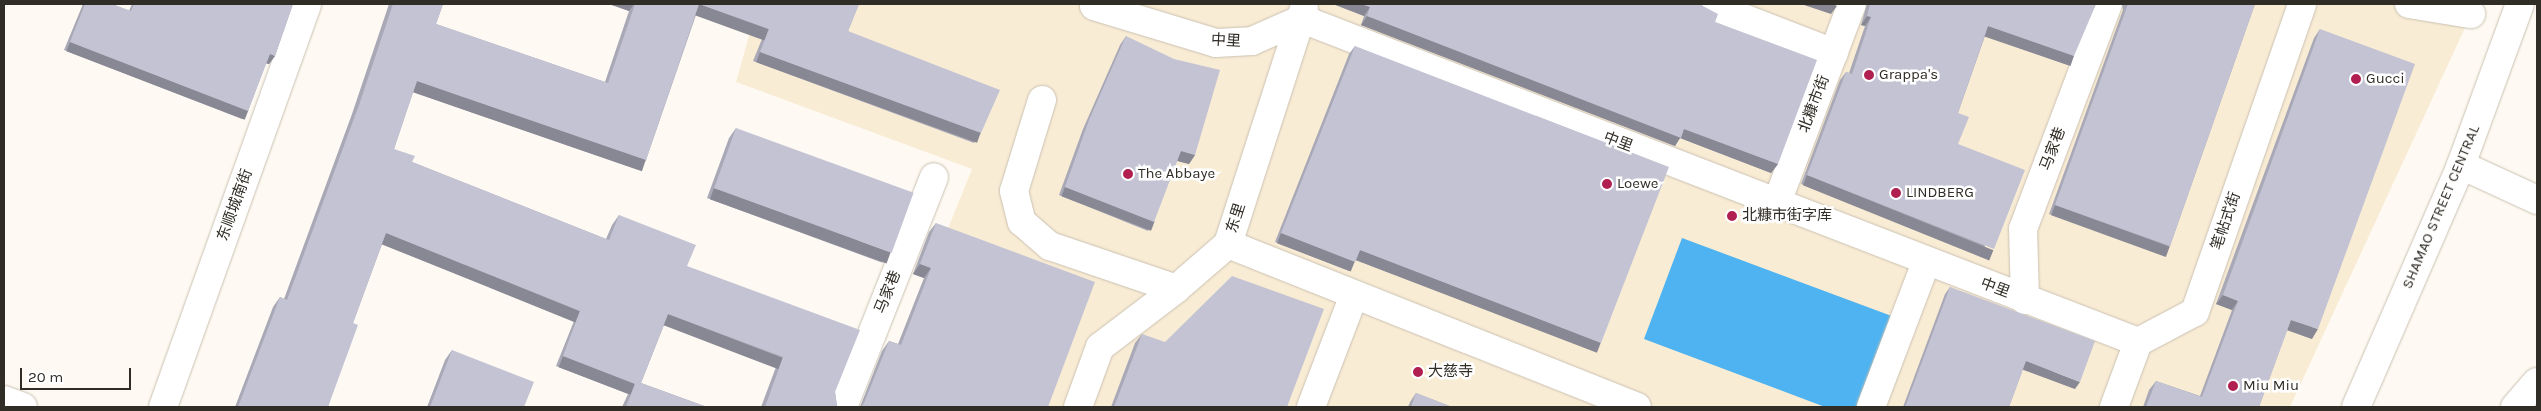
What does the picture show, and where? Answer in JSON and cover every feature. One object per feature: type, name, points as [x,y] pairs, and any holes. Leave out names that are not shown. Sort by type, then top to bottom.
[{"type":"street","name":"东顺城南街","points":[[163,407],[307,4]]},
{"type":"street","points":[[1707,4],[1834,53]]},
{"type":"street","name":"北糠市街","points":[[1776,205],[1852,4]]},
{"type":"street","name":"马家巷","points":[[2025,300],[2023,229],[2108,4]]},
{"type":"street","name":"笔帖式街","points":[[2138,342],[2195,312],[2302,4]]},
{"type":"street","points":[[2409,4],[2472,14]]},
{"type":"street","name":"SHAMAO STREET CENTRAL","points":[[2356,407],[2461,165],[2520,4]]},
{"type":"street","name":"中里","points":[[1094,6],[1216,43],[1252,41],[1304,11],[1776,205],[2138,342]]},
{"type":"street","name":"东里","points":[[1078,407],[1100,347],[1176,289],[1228,244],[1304,11]]},
{"type":"street","points":[[1042,100],[1014,191],[1022,222],[1050,246],[1176,289]]},
{"type":"street","points":[[2461,165],[2537,200]]},
{"type":"street","name":"马家巷","points":[[842,407],[934,177]]},
{"type":"street","points":[[1228,244],[1637,407]]},
{"type":"street","points":[[1871,407],[1926,262]]},
{"type":"street","points":[[1311,407],[1354,294]]},
{"type":"street","points":[[2114,407],[2138,342]]},
{"type":"street","points":[[2516,407],[2537,383]]},
{"type":"street","points":[[4,400],[22,407]]},
{"type":"shaded area","points":[[758,4],[2476,4],[2290,407],[876,407],[972,169],[736,82]]},
{"type":"water","points":[[1682,238],[1897,318],[1864,407],[1825,407],[1644,339]]},
{"type":"building","points":[[85,4],[112,4],[131,11],[134,4],[293,4],[275,56],[270,54],[248,111],[70,42]]},
{"type":"building","points":[[393,4],[443,4],[436,24],[608,83],[635,4],[699,4],[646,160],[417,81],[394,149],[415,156],[412,162],[609,240],[619,215],[696,245],[687,266],[860,330],[835,392],[837,406],[839,407],[765,407],[783,357],[668,314],[641,383],[707,407],[626,407],[635,384],[563,356],[580,311],[386,233],[353,323],[358,325],[328,407],[238,407],[280,297],[287,300],[359,105]]},
{"type":"building","points":[[699,4],[859,4],[848,31],[1000,90],[981,133],[760,52],[769,29]]},
{"type":"building","points":[[1361,4],[1701,4],[1718,14],[1715,22],[1817,60],[1778,164],[1684,129],[1681,138],[1367,16],[1370,7]]},
{"type":"building","points":[[1870,4],[2096,4],[2074,56],[1988,26],[1958,113],[1969,117],[1958,144],[2025,170],[1994,249],[1807,175],[1846,72],[1852,74],[1871,17],[1867,16]]},
{"type":"building","points":[[2128,4],[2255,4],[2170,246],[2055,205]]},
{"type":"building","points":[[2320,29],[2415,64],[2318,329],[2291,320],[2259,407],[2146,407],[2156,381],[2202,397],[2238,301],[2223,295]]},
{"type":"building","points":[[1126,36],[1174,59],[1220,70],[1195,155],[1181,151],[1154,222],[1065,187],[1089,120]]},
{"type":"building","points":[[1355,46],[1669,167],[1601,343],[1360,250],[1355,262],[1281,233]]},
{"type":"building","points":[[736,128],[914,193],[892,253],[714,188]]},
{"type":"building","points":[[936,223],[1095,282],[1048,407],[861,407],[889,341],[901,345],[931,268],[920,264]]},
{"type":"building","points":[[1232,276],[1324,309],[1287,407],[1114,407],[1142,334],[1165,342]]},
{"type":"building","points":[[1950,287],[2095,341],[2080,382],[2026,361],[2009,407],[1905,407]]},
{"type":"building","points":[[452,350],[534,382],[524,407],[430,407]]},
{"type":"building","points":[[1416,393],[1452,407],[1411,407]]},
{"type":"place","name":"Grappa's","points":[[1869,75]]},
{"type":"place","name":"Gucci","points":[[2356,79]]},
{"type":"place","name":"The Abbaye","points":[[1128,174]]},
{"type":"place","name":"Loewe","points":[[1607,184]]},
{"type":"place","name":"LINDBERG","points":[[1896,193]]},
{"type":"place","name":"北糠市街字库","points":[[1732,216]]},
{"type":"place","name":"大慈寺","points":[[1418,372]]},
{"type":"place","name":"Miu Miu","points":[[2233,386]]}]
